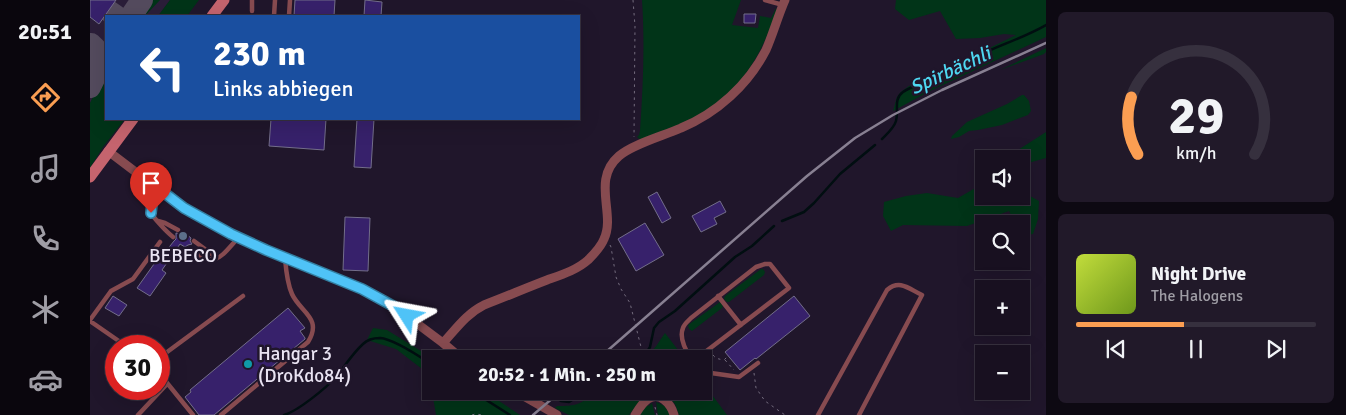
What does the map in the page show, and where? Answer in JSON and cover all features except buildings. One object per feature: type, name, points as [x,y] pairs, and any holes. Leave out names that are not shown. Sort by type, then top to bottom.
[{"type":"main road","points":[[213,15],[224,0]]},
{"type":"main road","points":[[90,177],[132,120]]},
{"type":"street","points":[[443,343],[467,315],[475,310],[570,271],[587,261],[596,252],[605,239],[607,227],[605,182],[610,166],[619,156],[634,147],[690,124],[715,109],[734,93],[751,73],[766,50],[784,2]]},
{"type":"street","points":[[108,152],[184,208],[238,237],[362,289],[379,298],[395,307],[451,350]]},
{"type":"street","points":[[531,400],[557,415]]},
{"type":"street","points":[[634,415],[647,400]]},
{"type":"street","points":[[666,400],[672,408],[674,415]]},
{"type":"lane","points":[[252,0],[252,11]]},
{"type":"lane","points":[[274,15],[275,0]]},
{"type":"lane","points":[[289,15],[290,0]]},
{"type":"lane","points":[[765,0],[784,2]]},
{"type":"lane","points":[[158,188],[151,213],[173,237]]},
{"type":"lane","points":[[158,221],[178,230]]},
{"type":"lane","points":[[189,248],[203,258],[210,260],[222,255],[238,237]]},
{"type":"lane","points":[[111,335],[90,320],[111,291],[133,279],[160,242]]},
{"type":"lane","points":[[194,242],[217,258]]},
{"type":"lane","points":[[221,415],[308,342],[313,332],[314,327],[311,319],[291,292],[286,273],[285,258]]},
{"type":"lane","points":[[687,350],[682,336],[683,326],[756,267],[770,264],[789,288],[709,349]]},
{"type":"lane","points":[[818,415],[887,290],[892,286],[900,284],[922,295],[859,415]]},
{"type":"lane","points":[[170,350],[243,296]]},
{"type":"lane","points":[[718,296],[740,325]]},
{"type":"lane","points":[[712,373],[740,377],[758,363]]},
{"type":"lane","points":[[170,388],[193,415]]},
{"type":"lane","points":[[138,415],[152,400]]},
{"type":"path","points":[[633,0],[635,26],[634,147]]},
{"type":"path","points":[[605,239],[611,247],[616,277],[630,303],[642,350]]},
{"type":"path","points":[[709,349],[715,358],[721,360],[727,357]]},
{"type":"path","points":[[725,359],[732,368]]},
{"type":"path","points":[[750,369],[755,375],[756,388],[765,401],[785,415]]},
{"type":"path","points":[[472,415],[484,415]]},
{"type":"shaded area","points":[[90,0],[170,0],[159,15],[105,15],[105,73],[90,103]]},
{"type":"green space","points":[[150,0],[160,0],[146,15],[140,15]]},
{"type":"green space","points":[[170,0],[199,0],[188,15],[159,15]]},
{"type":"green space","points":[[642,0],[741,0],[732,25],[758,28],[760,16],[771,18],[776,8],[777,10],[763,45],[754,61],[733,89],[705,112],[688,122],[641,140],[637,137],[640,131],[643,82]]},
{"type":"green space","points":[[896,0],[1046,0],[1046,37],[930,91],[893,111],[897,97],[909,86],[1016,35],[1004,34],[956,39],[940,11],[909,20],[895,9]]},
{"type":"green space","points":[[1046,48],[1044,54],[1000,70]]},
{"type":"green space","points":[[105,73],[105,120],[124,120],[103,147],[90,168],[90,103]]},
{"type":"green space","points":[[1022,95],[1029,101],[1031,111],[1028,115],[1002,125],[969,131],[951,139],[967,122]]},
{"type":"green space","points":[[1046,132],[1046,158],[1030,162],[1030,150],[1018,150]]},
{"type":"green space","points":[[975,188],[975,205],[1030,205],[1030,196],[1039,201],[1038,219],[1033,234],[1030,235],[1030,215],[1011,215],[1009,211],[998,215],[975,215],[975,223],[967,226],[903,225],[891,231],[883,216],[884,202],[906,196],[927,193],[958,198]]},
{"type":"green space","points":[[761,269],[765,272],[764,275],[729,302],[724,299],[725,296]]},
{"type":"green space","points":[[720,302],[723,306],[722,308],[692,331],[689,329],[688,325]]},
{"type":"green space","points":[[373,328],[387,330],[422,352],[422,369],[396,349],[367,340]]},
{"type":"green space","points":[[665,333],[678,350],[652,350]]},
{"type":"green space","points":[[712,395],[727,415],[679,415],[672,400],[712,400]]},
{"type":"green space","points":[[434,400],[498,400],[520,415],[436,415]]},
{"type":"green space","points":[[584,400],[641,400],[629,415],[569,415],[555,408],[557,406],[578,404]]},
{"type":"green space","points":[[656,402],[665,406],[670,415],[658,415]]},
{"type":"green space","points":[[652,403],[655,415],[639,415],[647,405],[649,406]]},
{"type":"waterway","name":"Spirbächli","points":[[882,139],[895,124],[897,102],[903,92],[1046,25]]},
{"type":"waterway","name":"Spirbächli","points":[[782,221],[804,212],[840,174],[875,145]]},
{"type":"waterway","name":"Spirbächli","points":[[648,350],[654,328],[659,322],[675,311],[735,257],[752,246],[774,226]]},
{"type":"waterway","points":[[284,415],[304,404],[326,387],[359,348],[371,340],[380,338],[392,341],[422,358]]},
{"type":"waterway","points":[[486,400],[510,415]]},
{"type":"waterway","name":"Spirbächli","points":[[559,400],[569,402],[572,400]]},
{"type":"taxiway","points":[[93,0],[115,15]]},
{"type":"taxiway","points":[[132,15],[142,0]]},
{"type":"taxiway","points":[[90,87],[98,71],[100,60],[99,54],[91,44]]},
{"type":"railway","points":[[608,350],[807,176],[855,138],[893,115],[942,90],[1046,43]]},
{"type":"railway","points":[[533,415],[550,400]]},
{"type":"place","name":"BEBECO","points":[[183,236]]},
{"type":"place","name":"Hangar 3 (DroKdo84)","points":[[248,364]]},
{"type":"route","points":[[151,213],[158,188],[184,208],[231,234],[362,289],[395,307],[407,316]]}]
